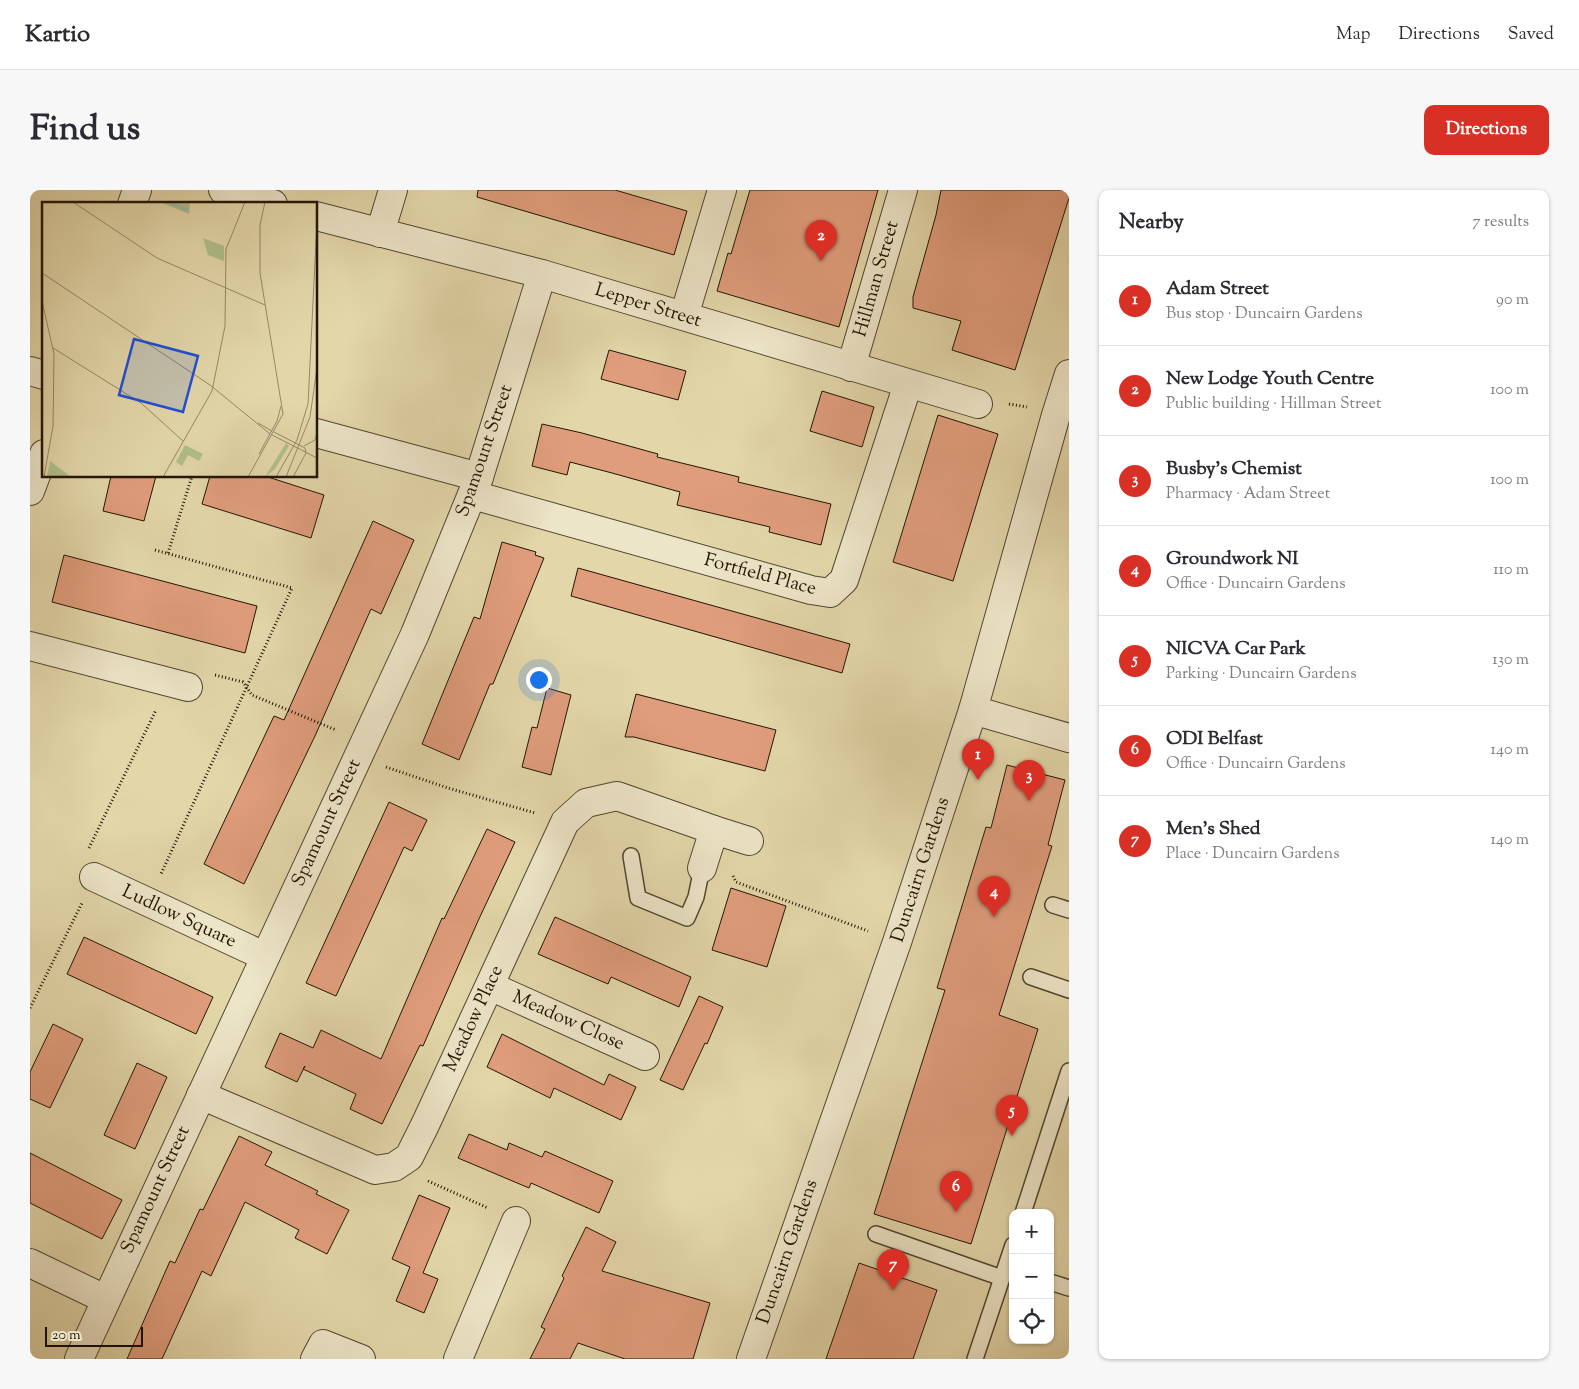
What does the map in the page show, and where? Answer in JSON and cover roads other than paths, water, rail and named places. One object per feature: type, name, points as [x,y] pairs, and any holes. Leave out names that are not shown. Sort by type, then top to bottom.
[{"type":"street","points":[[133,202],[137,190]]},
{"type":"street","points":[[222,190],[265,202]]},
{"type":"street","points":[[380,234],[393,190]]},
{"type":"street","points":[[684,316],[722,190]]},
{"type":"street","name":"Hillman Street","points":[[851,367],[903,190]]},
{"type":"street","name":"Lepper Street","points":[[318,217],[542,274],[978,404]]},
{"type":"street","name":"Spamount Street","points":[[79,1359],[264,956],[415,634],[476,486],[542,274]]},
{"type":"street","points":[[30,371],[42,375]]},
{"type":"street","name":"Duncairn Gardens","points":[[751,1359],[897,942],[973,710],[1069,374]]},
{"type":"street","name":"Fortfield Place","points":[[476,486],[811,590],[830,593],[844,580],[908,384]]},
{"type":"street","points":[[318,434],[476,486]]},
{"type":"street","points":[[30,491],[42,459]]},
{"type":"street","points":[[30,646],[188,687]]},
{"type":"street","points":[[973,710],[1069,738]]},
{"type":"street","name":"Meadow Place","points":[[201,1095],[375,1170],[394,1168],[409,1157],[413,1149],[565,822],[586,804],[617,796],[750,841]]},
{"type":"street","points":[[702,868],[714,830]]},
{"type":"street","name":"Ludlow Square","points":[[94,877],[264,956]]},
{"type":"street","name":"Meadow Close","points":[[490,986],[645,1056]]},
{"type":"street","points":[[458,1358],[516,1221]]},
{"type":"street","points":[[30,1263],[105,1300]]},
{"type":"street","points":[[315,1359],[322,1344],[361,1359]]},
{"type":"lane","points":[[630,856],[638,898],[687,918],[696,897],[702,868]]},
{"type":"lane","points":[[1053,905],[1069,910]]},
{"type":"lane","points":[[1032,977],[1069,990]]},
{"type":"lane","points":[[1024,1209],[1069,1071]]},
{"type":"lane","points":[[876,1234],[1007,1272]]},
{"type":"lane","points":[[975,1359],[1007,1272],[1011,1254]]},
{"type":"lane","points":[[1054,1283],[1069,1288]]},
{"type":"place","name":"New Lodge Youth Centre","points":[[821,261]]},
{"type":"place","name":"Adam Street","points":[[978,780]]},
{"type":"place","name":"Busby's Chemist","points":[[1029,801]]},
{"type":"place","name":"Groundwork NI","points":[[994,917]]},
{"type":"place","name":"NICVA Car Park","points":[[1012,1136]]},
{"type":"place","name":"ODI Belfast","points":[[956,1212]]},
{"type":"place","name":"Men's Shed","points":[[893,1290]]}]
